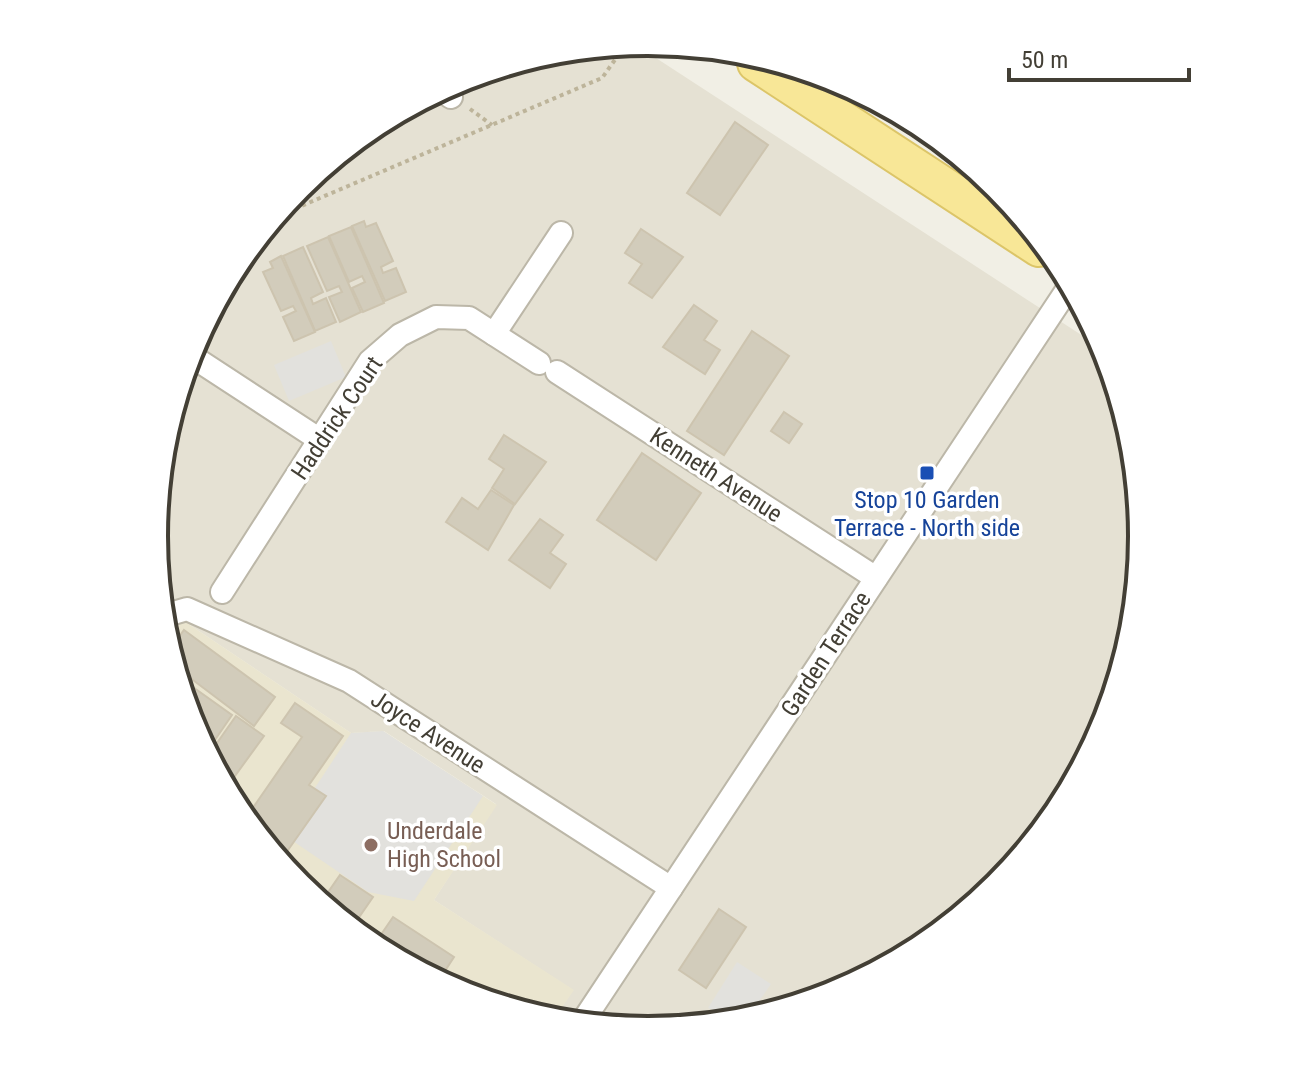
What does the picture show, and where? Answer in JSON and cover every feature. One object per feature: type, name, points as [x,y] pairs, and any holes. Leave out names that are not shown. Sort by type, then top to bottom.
[{"type":"main road","points":[[771,71],[980,192],[1012,222]]},
{"type":"street","points":[[494,334],[561,233]]},
{"type":"street","name":"Garden Terrace","points":[[588,1013],[1064,294]]},
{"type":"street","name":"Haddrick Court","points":[[222,592],[370,361],[400,335],[436,317],[469,318],[548,368]]},
{"type":"street","points":[[201,362],[320,440]]},
{"type":"street","name":"Kenneth Avenue","points":[[548,368],[876,578]]},
{"type":"street","name":"Joyce Avenue","points":[[174,613],[187,609],[349,681],[671,888]]},
{"type":"path","points":[[300,207],[602,78],[617,57]]},
{"type":"shaded area","points":[[653,56],[1085,337],[1113,412],[1128,505],[1128,568],[1113,661],[1079,749],[1065,777],[1030,829],[965,898],[889,953],[803,991],[742,1008],[648,1017],[561,1009],[573,990],[434,900],[496,804],[384,731],[351,733],[175,615],[169,568],[169,505],[184,412],[205,353],[232,296],[267,244],[309,197],[356,155],[408,120],[465,93],[524,72],[586,60]]},
{"type":"shaded area","points":[[331,341],[346,377],[289,401],[274,365]]},
{"type":"shaded area","name":"Underdale High School","points":[[175,615],[351,733],[383,731],[497,805],[434,900],[574,990],[561,1009],[524,1001],[465,980],[408,953],[332,898],[267,829],[232,777],[194,691]]},
{"type":"shaded area","points":[[383,731],[483,796],[414,901],[368,892],[284,835],[351,733]]},
{"type":"shaded area","points":[[737,962],[771,984],[757,1005],[719,1012],[708,1008]]},
{"type":"building","points":[[735,122],[768,145],[720,215],[687,193]]},
{"type":"building","points":[[364,221],[366,227],[376,223],[393,261],[381,267],[383,273],[396,268],[406,292],[385,301],[352,226]]},
{"type":"building","points":[[351,227],[384,303],[363,312],[352,288],[365,282],[362,276],[349,282],[329,236]]},
{"type":"building","points":[[641,229],[683,257],[652,298],[629,283],[642,264],[625,253]]},
{"type":"building","points":[[328,237],[361,312],[340,322],[329,297],[342,292],[339,286],[327,291],[307,246]]},
{"type":"building","points":[[303,247],[323,292],[311,298],[313,304],[326,298],[336,322],[315,331],[283,256]]},
{"type":"building","points":[[281,256],[315,332],[294,341],[283,317],[296,311],[293,306],[281,311],[263,272],[273,268],[270,262]]},
{"type":"building","points":[[694,305],[717,321],[704,340],[720,350],[705,374],[663,347]]},
{"type":"building","points":[[752,331],[789,356],[724,455],[687,431]]},
{"type":"building","points":[[784,412],[802,424],[789,443],[771,431]]},
{"type":"building","points":[[504,435],[546,462],[515,504],[492,488],[504,469],[489,459]]},
{"type":"building","points":[[642,453],[701,493],[656,560],[597,520]]},
{"type":"building","points":[[491,490],[514,505],[488,550],[446,522],[462,498],[478,509]]},
{"type":"building","points":[[540,519],[563,535],[550,553],[566,564],[550,588],[509,560]]},
{"type":"building","points":[[184,630],[275,697],[254,726],[189,677],[179,637]]},
{"type":"building","points":[[193,687],[232,715],[214,741]]},
{"type":"building","points":[[295,703],[343,736],[309,785],[326,796],[286,852],[253,808],[302,737],[281,723]]},
{"type":"building","points":[[236,716],[264,736],[233,779],[216,744]]},
{"type":"building","points":[[340,875],[373,897],[358,919],[327,893]]},
{"type":"building","points":[[719,909],[746,927],[706,988],[679,970]]},
{"type":"building","points":[[393,917],[454,957],[445,971],[381,935]]},
{"type":"place","name":"Stop 10 Garden Terrace - North side","points":[[927,473]]},
{"type":"place","name":"Underdale High School","points":[[371,845]]}]
